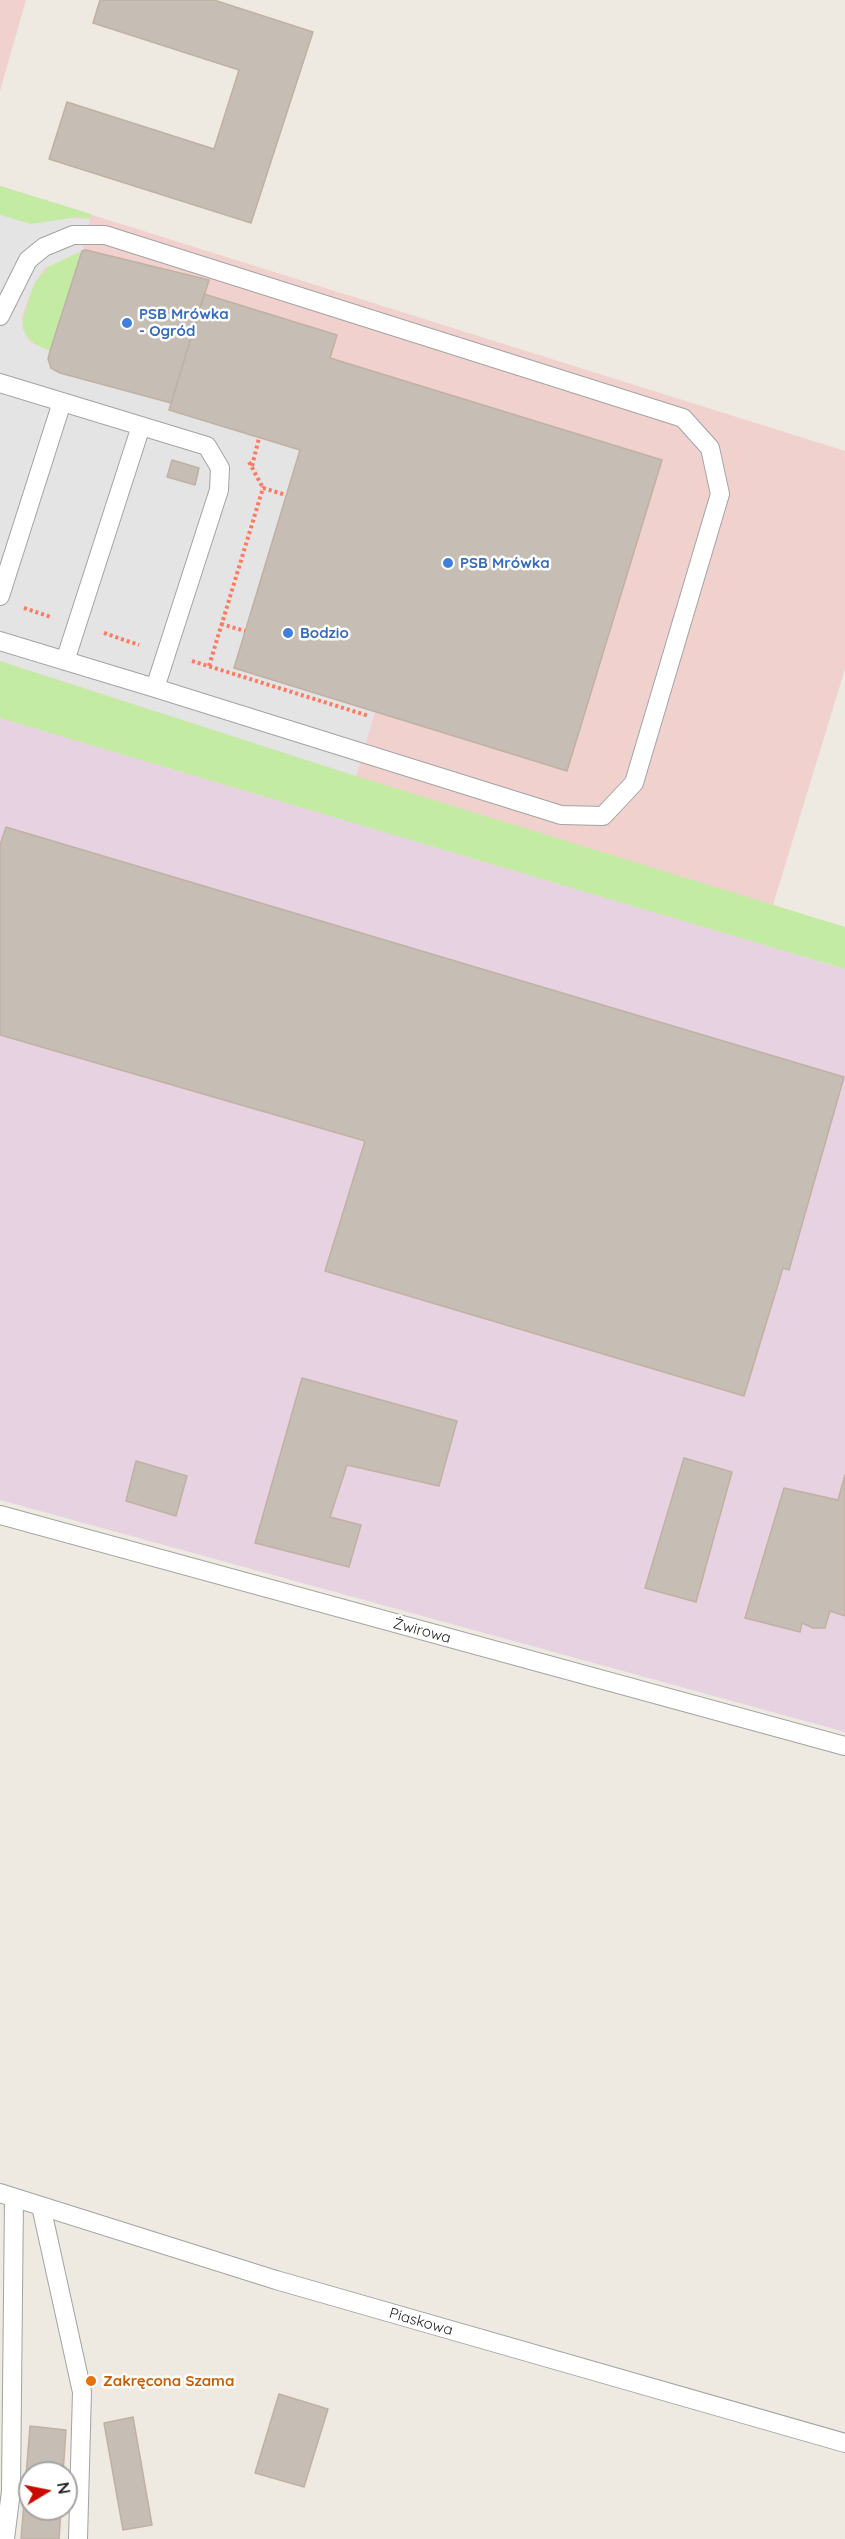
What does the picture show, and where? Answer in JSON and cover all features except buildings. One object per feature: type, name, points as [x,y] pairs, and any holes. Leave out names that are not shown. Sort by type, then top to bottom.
[{"type":"lane","points":[[0,316],[28,260],[44,246],[73,235],[89,233],[105,235],[683,418],[710,448],[720,494],[634,783],[603,816],[561,815],[0,641]]},
{"type":"lane","points":[[0,383],[207,446],[220,468],[219,490],[155,688]]},
{"type":"lane","points":[[0,596],[62,402]]},
{"type":"lane","points":[[65,661],[141,426]]},
{"type":"lane","name":"Żwirowa","points":[[0,1515],[845,1746]]},
{"type":"lane","points":[[6,2539],[10,2491],[7,2196]]},
{"type":"lane","name":"Piaskowa","points":[[7,2196],[276,2280],[845,2443]]},
{"type":"lane","points":[[41,2206],[82,2392],[78,2539]]},
{"type":"path","points":[[251,468],[259,438]]},
{"type":"path","points":[[286,495],[263,488],[208,666],[369,716]]},
{"type":"path","points":[[221,624],[245,631]]},
{"type":"shaded area","points":[[0,0],[26,0],[0,91]]},
{"type":"shaded area","points":[[0,186],[845,451],[845,669],[761,944],[0,718]]},
{"type":"shaded area","points":[[0,215],[31,224],[71,218],[90,219],[82,251],[45,268],[34,284],[22,317],[23,329],[30,342],[50,351],[51,368],[60,373],[171,403],[169,410],[300,450],[234,668],[375,712],[356,776],[0,661]]},
{"type":"shaded area","points":[[0,718],[845,969],[845,1732],[0,1500]]},
{"type":"green space","points":[[0,186],[91,214],[90,219],[78,217],[31,224],[0,215]]},
{"type":"green space","points":[[82,251],[50,351],[39,347],[26,336],[22,323],[34,284],[50,265]]},
{"type":"green space","points":[[0,661],[356,776],[845,927],[845,969],[0,718]]},
{"type":"place","name":"PSB Mrówka - Ogród","points":[[127,323]]},
{"type":"place","name":"PSB Mrówka","points":[[448,563]]},
{"type":"place","name":"Bodzio","points":[[288,633]]},
{"type":"place","name":"Zakręcona Szama","points":[[91,2381]]}]
